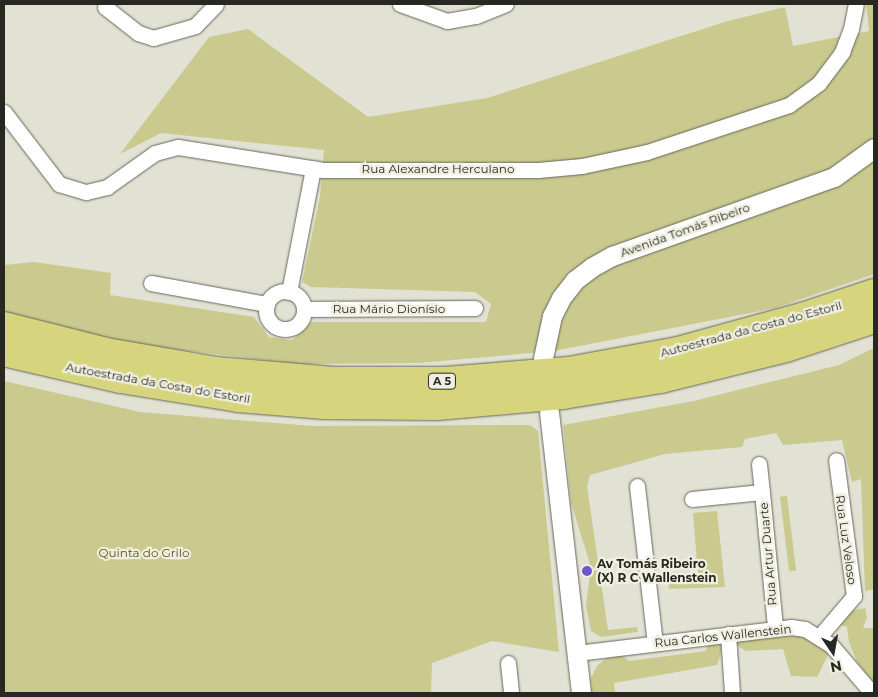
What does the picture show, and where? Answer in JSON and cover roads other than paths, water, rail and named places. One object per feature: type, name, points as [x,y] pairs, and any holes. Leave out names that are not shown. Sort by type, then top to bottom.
[{"type":"highway","name":"Autoestrada da Costa do Estoril","points":[[4,326],[106,352],[216,372],[334,381],[445,381],[569,371],[678,351],[805,316],[874,293]]},
{"type":"highway","name":"Autoestrada da Costa do Estoril","points":[[4,352],[121,379],[238,398],[325,405],[438,406],[563,395],[661,380],[786,348],[874,319]]},
{"type":"street","points":[[105,7],[138,33],[153,38],[195,26],[216,4]]},
{"type":"street","points":[[400,4],[447,21],[475,10],[506,4]]},
{"type":"street","name":"Rua Alexandre Herculano","points":[[4,112],[58,184],[77,191],[95,191],[107,187],[155,153],[178,147],[313,168],[538,170],[582,166],[647,152],[771,113],[804,96],[826,75],[842,52],[856,4]]},
{"type":"street","name":"Avenida Tomás Ribeiro","points":[[543,358],[550,323],[561,298],[575,280],[592,268],[612,256],[834,177],[874,148]]},
{"type":"street","points":[[288,292],[313,168]]},
{"type":"street","points":[[151,283],[267,304]]},
{"type":"street","points":[[278,292],[288,292],[297,296],[304,309],[298,324],[282,328],[269,320],[267,304],[278,292]]},
{"type":"street","name":"Rua Mário Dionísio","points":[[304,309],[475,308]]},
{"type":"street","points":[[549,412],[581,693]]},
{"type":"street","name":"Rua Luz Veloso","points":[[819,637],[854,596],[836,460]]},
{"type":"street","points":[[759,464],[762,492]]},
{"type":"street","points":[[637,486],[655,643]]},
{"type":"street","name":"Rua Artur Duarte","points":[[692,499],[762,492],[774,628]]},
{"type":"street","name":"Rua Carlos Wallenstein","points":[[577,653],[774,628],[805,630],[819,637],[846,660],[872,693]]},
{"type":"street","points":[[728,634],[732,693]]},
{"type":"street","points":[[508,663],[511,693]]},
{"type":"place","name":"Av Tomás Ribeiro (X) R C Wallenstein","points":[[587,571]]},
{"type":"park label","name":"Quinta do Grilo","points":[[144,553]]}]
